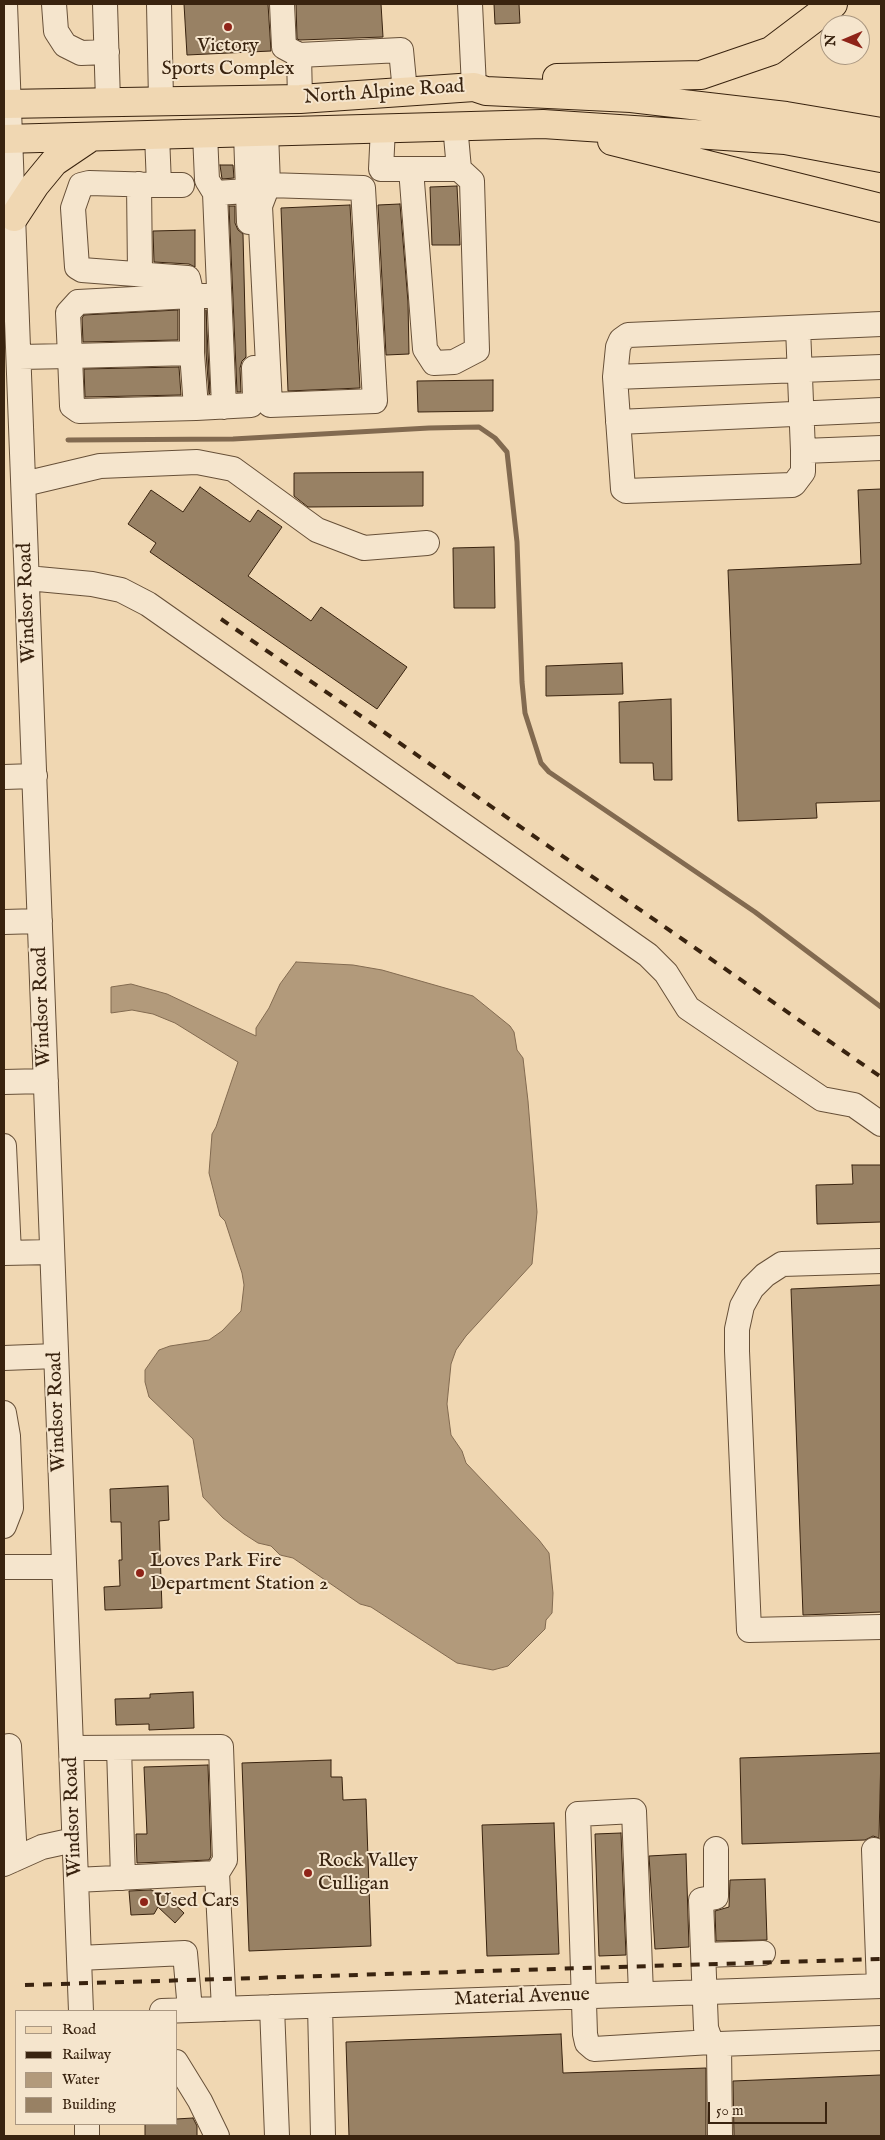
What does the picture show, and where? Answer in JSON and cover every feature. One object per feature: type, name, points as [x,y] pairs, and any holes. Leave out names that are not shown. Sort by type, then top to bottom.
[{"type":"main road","points":[[474,87],[486,80],[701,75],[771,51],[833,4]]},
{"type":"main road","name":"North Alpine Road","points":[[6,104],[300,99],[474,87],[486,91],[631,98],[786,116],[881,132]]},
{"type":"main road","name":"North Alpine Road","points":[[7,139],[542,124],[785,140],[881,158]]},
{"type":"main road","points":[[542,124],[881,208]]},
{"type":"main road","points":[[10,205],[35,185],[54,162],[91,136]]},
{"type":"street","name":"Windsor Road","points":[[4,4],[10,205],[10,307],[19,357],[81,2010]]},
{"type":"street","points":[[54,4],[56,31],[65,46],[81,53],[106,52]]},
{"type":"street","points":[[105,4],[108,101]]},
{"type":"street","points":[[158,4],[161,100]]},
{"type":"street","points":[[282,4],[284,47],[299,55],[400,50],[406,92]]},
{"type":"street","points":[[470,4],[474,87]]},
{"type":"street","points":[[299,55],[300,99]]},
{"type":"street","points":[[411,169],[425,349],[434,363],[454,362],[477,350],[472,181],[459,169],[455,125]]},
{"type":"street","points":[[383,128],[381,170],[459,169]]},
{"type":"street","points":[[219,296],[78,302],[68,313],[72,406],[80,411],[250,405],[255,397],[258,188],[256,132]]},
{"type":"street","points":[[205,134],[208,180],[214,193],[224,407]]},
{"type":"street","points":[[140,273],[160,184],[157,135]]},
{"type":"street","points":[[160,184],[89,183],[80,185],[73,208],[77,267],[82,270],[188,278],[192,296],[192,353],[196,408]]},
{"type":"street","points":[[214,193],[258,188],[363,188],[375,401],[270,405],[258,188]]},
{"type":"street","points":[[798,328],[803,472],[792,486],[626,491],[622,487],[615,377],[618,347],[621,340],[628,335],[881,324]]},
{"type":"street","points":[[19,357],[192,353]]},
{"type":"street","points":[[615,377],[881,368]]},
{"type":"street","points":[[618,422],[881,410]]},
{"type":"street","points":[[803,451],[881,448]]},
{"type":"street","points":[[24,484],[100,466],[197,462],[233,469],[317,530],[364,548],[427,543]]},
{"type":"street","points":[[27,578],[92,584],[121,590],[148,604],[648,955],[666,973],[688,1008],[822,1099],[854,1106],[881,1124]]},
{"type":"street","points":[[4,778],[35,776]]},
{"type":"street","points":[[4,922],[40,921]]},
{"type":"street","points":[[4,1082],[46,1081]]},
{"type":"street","points":[[4,1146],[6,1253],[52,1252]]},
{"type":"street","points":[[881,1261],[782,1264],[765,1275],[752,1288],[742,1306],[737,1336],[749,1630],[881,1627]]},
{"type":"street","points":[[4,1358],[56,1356]]},
{"type":"street","points":[[4,1413],[8,1436],[11,1508],[4,1526]]},
{"type":"street","points":[[4,1567],[64,1567]]},
{"type":"street","points":[[4,1747],[9,1746],[9,1862],[42,1847],[74,1840]]},
{"type":"street","points":[[71,1748],[221,1747],[225,1860],[217,1873],[224,2009]]},
{"type":"street","points":[[119,1748],[124,1878]]},
{"type":"street","points":[[641,1994],[634,1811],[578,1814],[586,2039],[594,2049],[881,2038]]},
{"type":"street","points":[[716,1849],[716,1897],[701,1900],[706,2028],[715,2043],[720,2136]]},
{"type":"street","points":[[874,1850],[880,1986]]},
{"type":"street","points":[[76,1880],[217,1873]]},
{"type":"street","points":[[79,1958],[185,1953],[190,2010]]},
{"type":"street","points":[[704,1955],[763,1953]]},
{"type":"street","name":"Material Avenue","points":[[178,2010],[880,1986]]},
{"type":"street","points":[[320,2006],[323,2136]]},
{"type":"street","points":[[272,2007],[277,2136]]},
{"type":"street","points":[[178,2065],[200,2100],[217,2136]]},
{"type":"water","points":[[296,962],[353,965],[382,970],[473,996],[510,1026],[514,1032],[517,1050],[523,1058],[537,1212],[532,1264],[466,1336],[456,1350],[451,1364],[447,1404],[451,1435],[462,1451],[466,1463],[549,1553],[553,1593],[552,1613],[546,1620],[545,1629],[508,1666],[493,1670],[457,1663],[371,1607],[360,1604],[293,1558],[280,1555],[271,1546],[258,1543],[244,1534],[223,1518],[203,1497],[193,1439],[149,1397],[145,1382],[145,1370],[159,1350],[170,1346],[209,1340],[222,1331],[241,1311],[244,1285],[242,1273],[225,1221],[220,1216],[209,1173],[212,1134],[238,1062],[175,1023],[153,1014],[132,1010],[111,1013],[111,987],[131,984],[167,994],[256,1036],[256,1028],[269,1008],[280,984]]},
{"type":"building","name":"Victory Sports Complex","points":[[184,4],[268,4],[271,51],[187,55]]},
{"type":"building","points":[[296,4],[381,4],[383,37],[297,39]]},
{"type":"building","points":[[494,4],[519,4],[520,23],[495,24]]},
{"type":"building","points":[[220,165],[233,165],[234,178],[222,179]]},
{"type":"building","points":[[457,186],[460,245],[432,245],[430,187]]},
{"type":"building","points":[[400,204],[408,302],[409,354],[386,355],[378,205]]},
{"type":"building","points":[[350,205],[360,388],[288,391],[281,208]]},
{"type":"building","points":[[229,206],[235,206],[235,223],[238,230],[243,234],[246,357],[242,361],[240,368],[241,392],[237,392]]},
{"type":"building","points":[[195,230],[195,267],[189,264],[154,262],[153,231]]},
{"type":"building","points":[[178,310],[178,340],[83,342],[82,318],[84,315]]},
{"type":"building","points":[[206,310],[210,393],[209,394],[206,352]]},
{"type":"building","points":[[179,367],[181,395],[85,397],[84,369]]},
{"type":"building","points":[[493,380],[493,411],[418,412],[417,381]]},
{"type":"building","points":[[423,472],[423,506],[308,507],[294,496],[294,473]]},
{"type":"building","points":[[200,487],[250,522],[258,510],[282,527],[248,576],[311,621],[321,607],[407,667],[377,709],[150,552],[156,543],[128,524],[151,490],[183,512]]},
{"type":"building","points":[[881,489],[881,801],[816,803],[817,818],[738,821],[728,570],[861,564],[858,490]]},
{"type":"building","points":[[494,547],[495,608],[454,608],[453,548]]},
{"type":"building","points":[[622,663],[623,694],[546,696],[546,666]]},
{"type":"building","points":[[671,699],[672,780],[654,780],[653,763],[620,763],[619,702]]},
{"type":"building","points":[[852,1165],[881,1165],[881,1222],[817,1224],[816,1185],[853,1184]]},
{"type":"building","points":[[881,1285],[881,1612],[803,1615],[791,1289]]},
{"type":"building","points":[[168,1486],[169,1520],[159,1521],[162,1608],[105,1610],[104,1587],[120,1586],[119,1560],[122,1560],[121,1522],[111,1522],[110,1489]]},
{"type":"building","points":[[193,1692],[194,1728],[149,1730],[149,1724],[116,1725],[115,1699],[150,1698],[150,1694]]},
{"type":"building","points":[[881,1753],[879,1838],[873,1836],[865,1840],[742,1844],[740,1758]]},
{"type":"building","name":"Rock Valley Culligan","points":[[331,1760],[331,1777],[342,1777],[343,1800],[366,1799],[371,1946],[249,1951],[242,1763]]},
{"type":"building","points":[[208,1765],[211,1856],[209,1860],[137,1863],[136,1834],[147,1834],[144,1767]]},
{"type":"building","points":[[554,1823],[559,1954],[487,1956],[482,1825]]},
{"type":"building","points":[[621,1833],[626,1955],[599,1956],[595,1834]]},
{"type":"building","points":[[686,1854],[689,1947],[655,1949],[649,1856]]},
{"type":"building","points":[[765,1879],[767,1940],[716,1941],[715,1911],[729,1907],[730,1880]]},
{"type":"building","points":[[151,1890],[166,1896],[184,1913],[175,1923],[158,1907],[154,1914],[131,1915],[129,1891]]},
{"type":"building","points":[[561,2034],[563,2073],[706,2068],[706,2136],[349,2136],[346,2042]]},
{"type":"building","points":[[881,2075],[881,2136],[734,2136],[733,2081]]},
{"type":"building","points":[[193,2118],[197,2126],[197,2136],[145,2136],[145,2125],[178,2125],[178,2119]]},
{"type":"waterway","points":[[68,440],[233,439],[479,427],[495,438],[507,452],[517,542],[522,682],[525,713],[541,763],[549,772],[755,912],[881,1007]]},
{"type":"railway","points":[[221,619],[881,1077]]},
{"type":"railway","points":[[25,1985],[881,1959]]},
{"type":"place","name":"Victory Sports Complex","points":[[228,27]]},
{"type":"place","name":"Loves Park Fire Department Station 2","points":[[140,1573]]},
{"type":"place","name":"Rock Valley Culligan","points":[[308,1873]]},
{"type":"place","name":"Used Cars","points":[[144,1902]]}]
